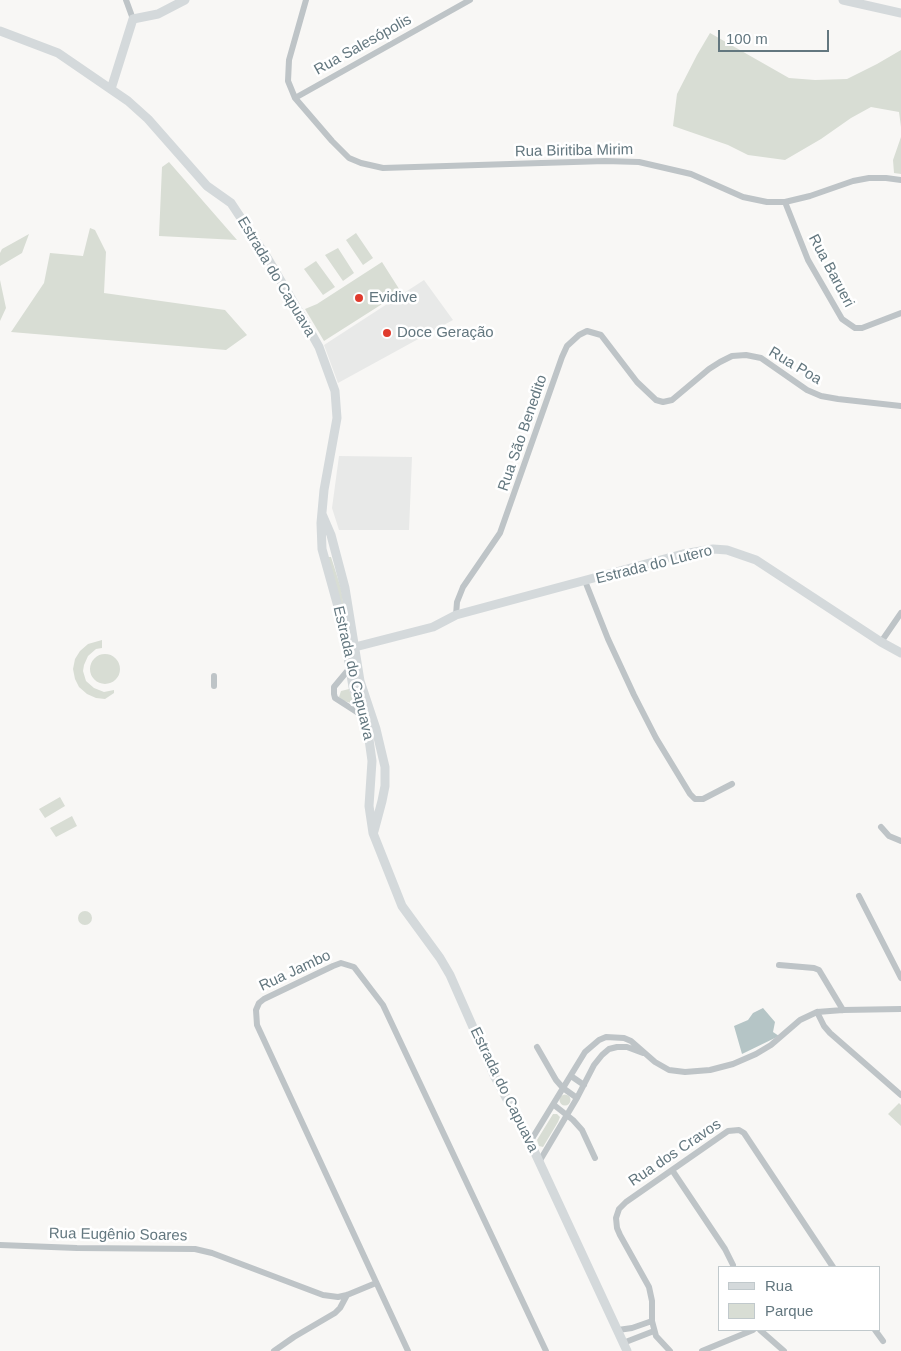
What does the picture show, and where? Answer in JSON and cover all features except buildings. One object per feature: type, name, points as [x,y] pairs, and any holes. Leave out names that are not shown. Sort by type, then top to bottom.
[{"type":"main road","points":[[111,89],[133,19],[158,14],[185,0]]},
{"type":"main road","points":[[843,0],[901,13]]},
{"type":"main road","name":"Estrada do Capuava","points":[[0,31],[58,53],[128,101],[148,119],[207,186],[231,203],[302,315],[327,366],[335,391],[337,418],[324,490],[321,533],[323,556],[342,621],[349,669],[371,746],[369,806],[373,833],[402,906],[450,975],[494,1075],[530,1142],[625,1347]]},
{"type":"main road","name":"Estrada do Capuava","points":[[322,514],[328,526],[345,588],[360,681],[381,746],[385,775],[382,801],[373,833]]},
{"type":"main road","name":"Estrada do Lutero","points":[[354,644],[433,627],[456,614],[683,554],[713,548],[727,550],[756,560],[881,642],[901,652]]},
{"type":"main road","points":[[323,556],[329,553],[336,553]]},
{"type":"main road","points":[[371,774],[378,779],[385,775]]},
{"type":"street","points":[[126,0],[133,19]]},
{"type":"street","points":[[295,98],[288,81],[287,71],[306,0]]},
{"type":"street","name":"Rua Salesópolis","points":[[295,98],[470,0]]},
{"type":"street","name":"Rua Biritiba Mirim","points":[[295,98],[349,158],[383,168],[605,161],[639,162],[691,174],[743,197],[766,202],[785,202],[861,180],[886,178],[901,180]]},
{"type":"street","name":"Rua Barueri","points":[[785,202],[808,260],[842,319],[849,326],[862,328],[901,313]]},
{"type":"street","name":"Rua São Benedito","points":[[456,614],[457,602],[463,587],[500,533],[568,346],[574,338],[587,331],[601,335],[637,382]]},
{"type":"street","name":"Rua Poa","points":[[637,382],[656,400],[663,402],[672,400],[709,368],[732,356],[746,355],[761,358],[807,390],[821,396],[901,406]]},
{"type":"street","points":[[585,581],[608,639],[634,695],[656,738],[690,794],[695,799],[702,799],[732,784]]},
{"type":"street","points":[[881,642],[901,613]]},
{"type":"street","points":[[349,669],[334,687],[335,698],[364,717]]},
{"type":"street","points":[[214,676],[214,686]]},
{"type":"street","points":[[881,827],[889,836],[901,841]]},
{"type":"street","points":[[859,896],[901,978]]},
{"type":"street","name":"Rua Jambo","points":[[408,1351],[261,1034],[255,1017],[258,1003],[264,999],[342,963],[354,967],[383,1005],[546,1351]]},
{"type":"street","points":[[779,965],[819,970],[843,1010]]},
{"type":"street","points":[[530,1142],[585,1052],[599,1040],[606,1037],[624,1038],[630,1041],[644,1054],[669,1070],[685,1072],[710,1070],[733,1064],[756,1054],[771,1045],[800,1020],[817,1012],[901,1009]]},
{"type":"street","points":[[817,1012],[830,1033],[901,1095]]},
{"type":"street","points":[[536,1047],[552,1075],[577,1098]]},
{"type":"street","points":[[539,1162],[602,1055],[609,1049],[618,1047],[627,1047],[644,1054]]},
{"type":"street","points":[[571,1076],[584,1085]]},
{"type":"street","points":[[554,1105],[582,1130],[595,1158]]},
{"type":"street","name":"Rua dos Cravos","points":[[670,1351],[660,1342],[654,1330],[649,1287],[620,1235],[616,1218],[619,1209],[626,1202],[728,1130],[739,1130],[744,1133],[832,1266]]},
{"type":"street","points":[[672,1170],[733,1265]]},
{"type":"street","name":"Rua Eugênio Soares","points":[[0,1245],[195,1249],[212,1253],[323,1295],[338,1297],[347,1295]]},
{"type":"street","points":[[274,1351],[294,1337],[335,1314],[347,1295],[376,1283]]},
{"type":"street","points":[[618,1330],[632,1328],[652,1321]]},
{"type":"street","points":[[625,1347],[654,1330]]},
{"type":"street","points":[[702,1351],[751,1331]]},
{"type":"street","points":[[761,1331],[784,1351]]},
{"type":"street","points":[[876,1331],[883,1341]]},
{"type":"shaded area","name":"Doce Geração","points":[[424,280],[453,320],[338,383],[324,345]]},
{"type":"shaded area","points":[[339,456],[412,457],[409,530],[339,530],[332,508]]},
{"type":"shaded area","points":[[763,1008],[775,1022],[773,1032],[779,1036],[742,1054],[734,1026],[748,1020],[753,1013]]},
{"type":"green space","points":[[710,33],[789,78],[815,80],[847,79],[901,50],[901,127],[899,112],[871,107],[785,160],[748,155],[728,145],[673,126],[677,94]]},
{"type":"green space","points":[[901,137],[901,174],[894,173],[893,160]]},
{"type":"green space","points":[[169,162],[237,240],[159,236],[162,167]]},
{"type":"green space","points":[[90,228],[95,230],[106,252],[104,293],[225,310],[247,335],[226,350],[11,332],[44,283],[50,253],[83,256]]},
{"type":"green space","points":[[356,233],[373,258],[363,265],[346,240]]},
{"type":"green space","points":[[29,234],[22,253],[0,266],[0,253],[2,249]]},
{"type":"green space","points":[[338,248],[354,273],[343,281],[325,255]]},
{"type":"green space","points":[[316,261],[335,287],[323,295],[304,269]]},
{"type":"green space","name":"Evidive","points":[[382,262],[401,292],[324,341],[305,309],[317,304]]},
{"type":"green space","points":[[0,280],[6,308],[0,321]]},
{"type":"green space","points":[[328,557],[331,557],[341,588],[345,614],[331,575]]},
{"type":"green space","points":[[102,640],[102,648],[96,649],[88,656],[83,671],[86,681],[94,688],[104,692],[114,690],[114,693],[105,699],[87,694],[79,687],[73,669],[75,659],[80,651],[88,644]]},
{"type":"green space","points":[[105,654],[116,658],[120,669],[116,680],[105,684],[94,680],[90,669],[94,658]]},
{"type":"green space","points":[[349,689],[354,704],[344,701],[339,697],[341,691]]},
{"type":"green space","points":[[60,797],[65,806],[45,818],[39,809]]},
{"type":"green space","points":[[72,816],[77,826],[56,837],[50,828]]},
{"type":"green space","points":[[85,911],[90,913],[92,918],[90,923],[85,925],[80,923],[78,918],[80,913]]},
{"type":"green space","points":[[563,1095],[567,1095],[570,1100],[569,1104],[563,1105],[560,1102],[560,1098]]},
{"type":"green space","points":[[899,1103],[901,1105],[901,1126],[888,1114]]},
{"type":"green space","points":[[553,1114],[557,1114],[560,1117],[558,1122],[543,1147],[539,1146],[537,1140]]},
{"type":"place","name":"Evidive","points":[[359,298]]},
{"type":"place","name":"Doce Geração","points":[[387,333]]}]
